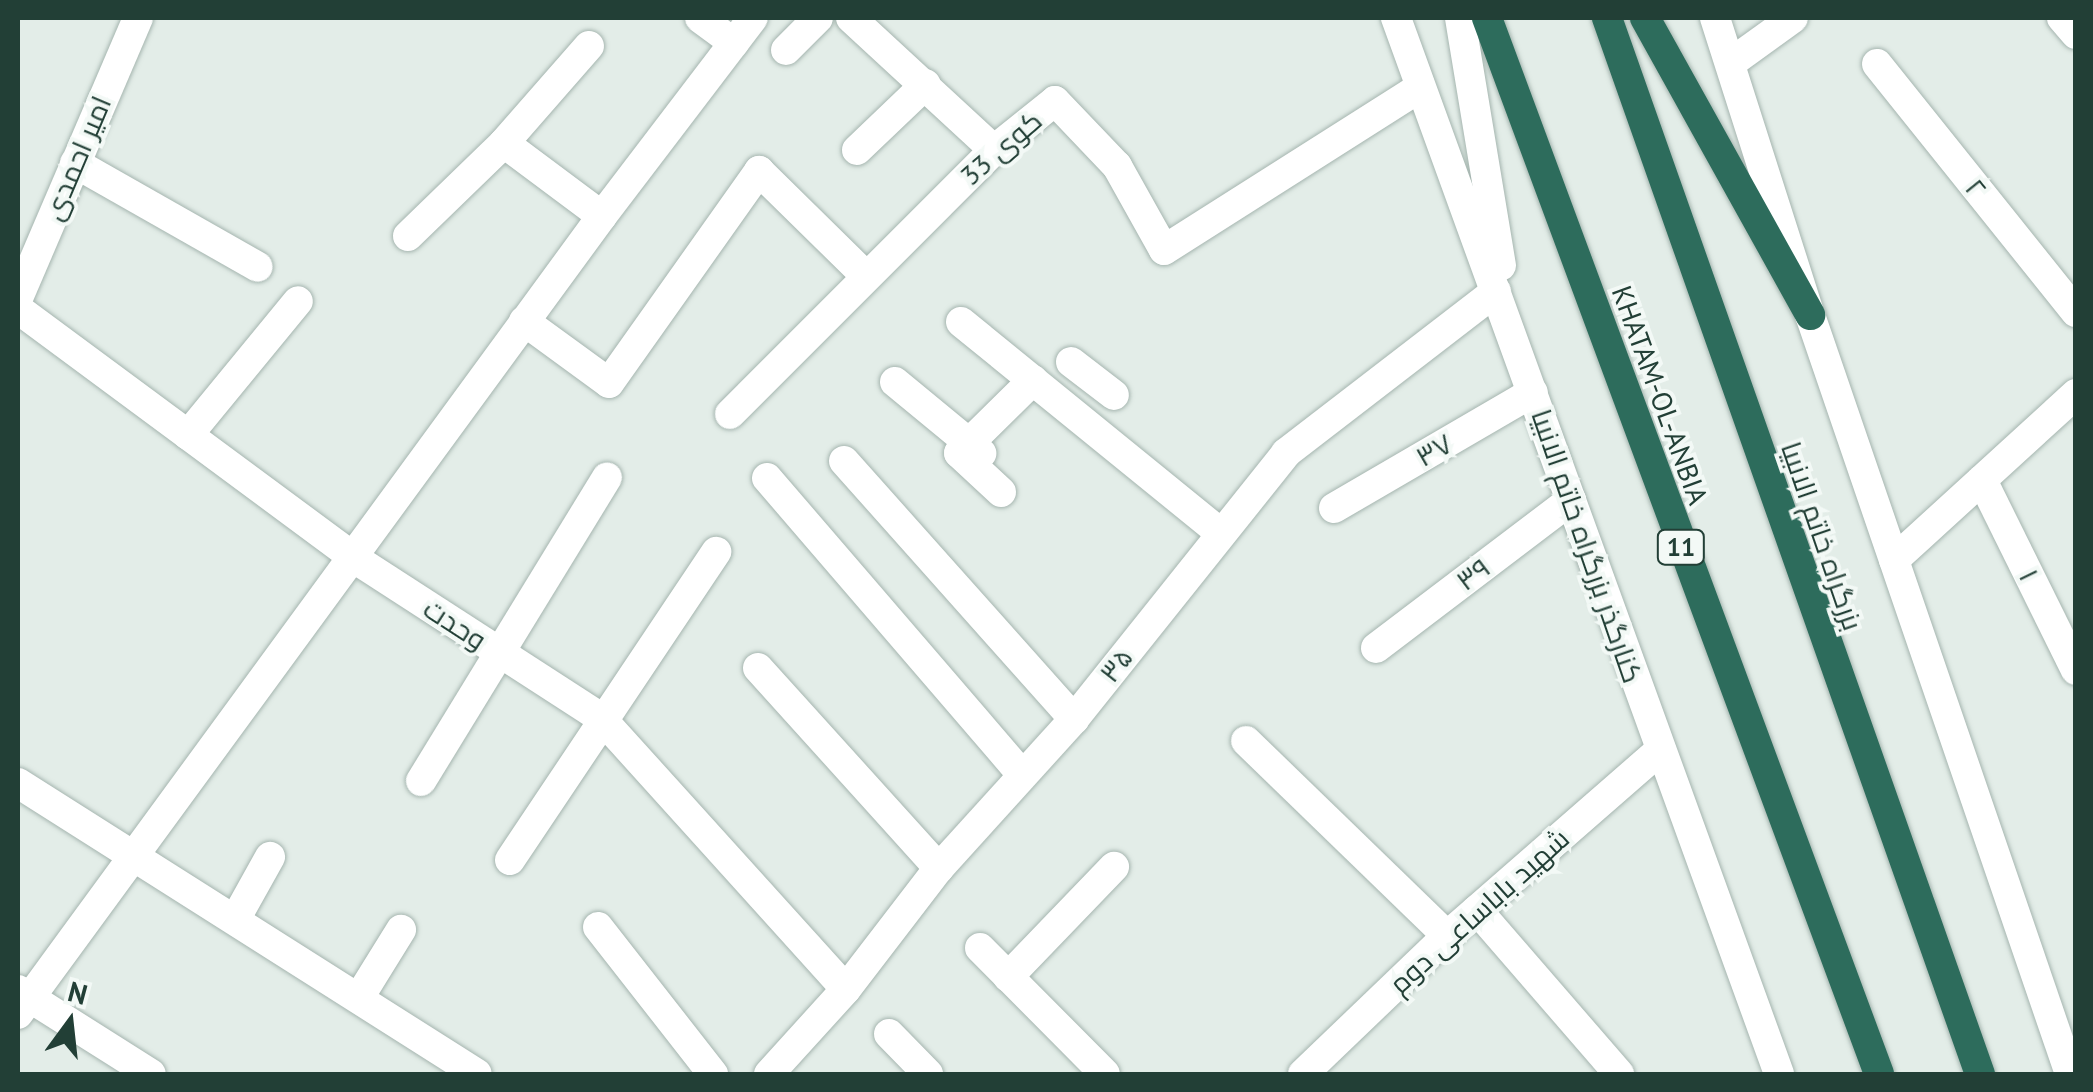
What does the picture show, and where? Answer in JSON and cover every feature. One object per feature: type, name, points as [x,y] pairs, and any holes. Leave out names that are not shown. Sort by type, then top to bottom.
[{"type":"highway","name":"KHATAM-OL-ANBIA","points":[[1487,18],[1825,939],[1879,1074]]},
{"type":"highway","name":"بزرگراه خاتم الانبیا","points":[[1608,18],[1980,1074]]},
{"type":"highway","points":[[1645,18],[1810,315]]},
{"type":"street","name":"امیر احمدی","points":[[18,298],[138,18]]},
{"type":"street","points":[[700,18],[734,43]]},
{"type":"street","points":[[151,1074],[21,1000],[354,558],[602,216],[754,18]]},
{"type":"street","points":[[786,50],[818,18]]},
{"type":"street","points":[[851,18],[994,150]]},
{"type":"street","name":"کنارگذر بزرگراه خاتم الانبیا","points":[[1396,18],[1779,1074]]},
{"type":"street","points":[[1460,18],[1511,330]]},
{"type":"street","points":[[1715,18],[1810,315],[2070,1074]]},
{"type":"street","points":[[1732,62],[1792,18]]},
{"type":"street","points":[[2062,18],[2076,34]]},
{"type":"street","points":[[408,236],[504,143],[590,46]]},
{"type":"street","name":"۲","points":[[1877,64],[2076,312]]},
{"type":"street","points":[[857,150],[926,84]]},
{"type":"street","name":"کوی 33","points":[[730,414],[994,150],[1055,101],[1116,166],[1164,250],[1419,88]]},
{"type":"street","points":[[504,143],[602,216]]},
{"type":"street","points":[[75,163],[258,267]]},
{"type":"street","points":[[524,322],[610,383],[759,170],[866,276]]},
{"type":"street","name":"۳۵","points":[[770,1074],[846,989],[940,868],[1074,719],[1286,452],[1496,291]]},
{"type":"street","points":[[188,435],[298,301]]},
{"type":"street","name":"وحدت","points":[[18,309],[354,558],[601,718],[846,989]]},
{"type":"street","points":[[961,322],[1221,533]]},
{"type":"street","points":[[1001,492],[959,453],[975,448],[1075,356],[1114,395]]},
{"type":"street","points":[[895,382],[975,448]]},
{"type":"street","name":"۳۷","points":[[1334,508],[1533,392]]},
{"type":"street","points":[[1894,560],[2076,394]]},
{"type":"street","points":[[844,461],[1074,719]]},
{"type":"street","points":[[421,781],[502,655],[606,478]]},
{"type":"street","points":[[767,478],[1022,774]]},
{"type":"street","name":"۱","points":[[1982,480],[2076,670]]},
{"type":"street","name":"۳۹","points":[[1376,648],[1571,500]]},
{"type":"street","points":[[510,860],[601,718],[716,552]]},
{"type":"street","points":[[758,668],[940,868]]},
{"type":"street","points":[[1246,741],[1448,936]]},
{"type":"street","name":"شهید باباساعی دوم","points":[[1303,1074],[1448,936],[1659,751]]},
{"type":"street","points":[[18,784],[360,996],[458,1070]]},
{"type":"street","points":[[236,918],[270,857]]},
{"type":"street","points":[[1008,977],[1114,867]]},
{"type":"street","points":[[1477,910],[1618,1074]]},
{"type":"street","points":[[598,927],[714,1074]]},
{"type":"street","points":[[360,996],[401,930]]},
{"type":"street","points":[[980,948],[1105,1074]]},
{"type":"street","points":[[889,1034],[928,1074]]}]
